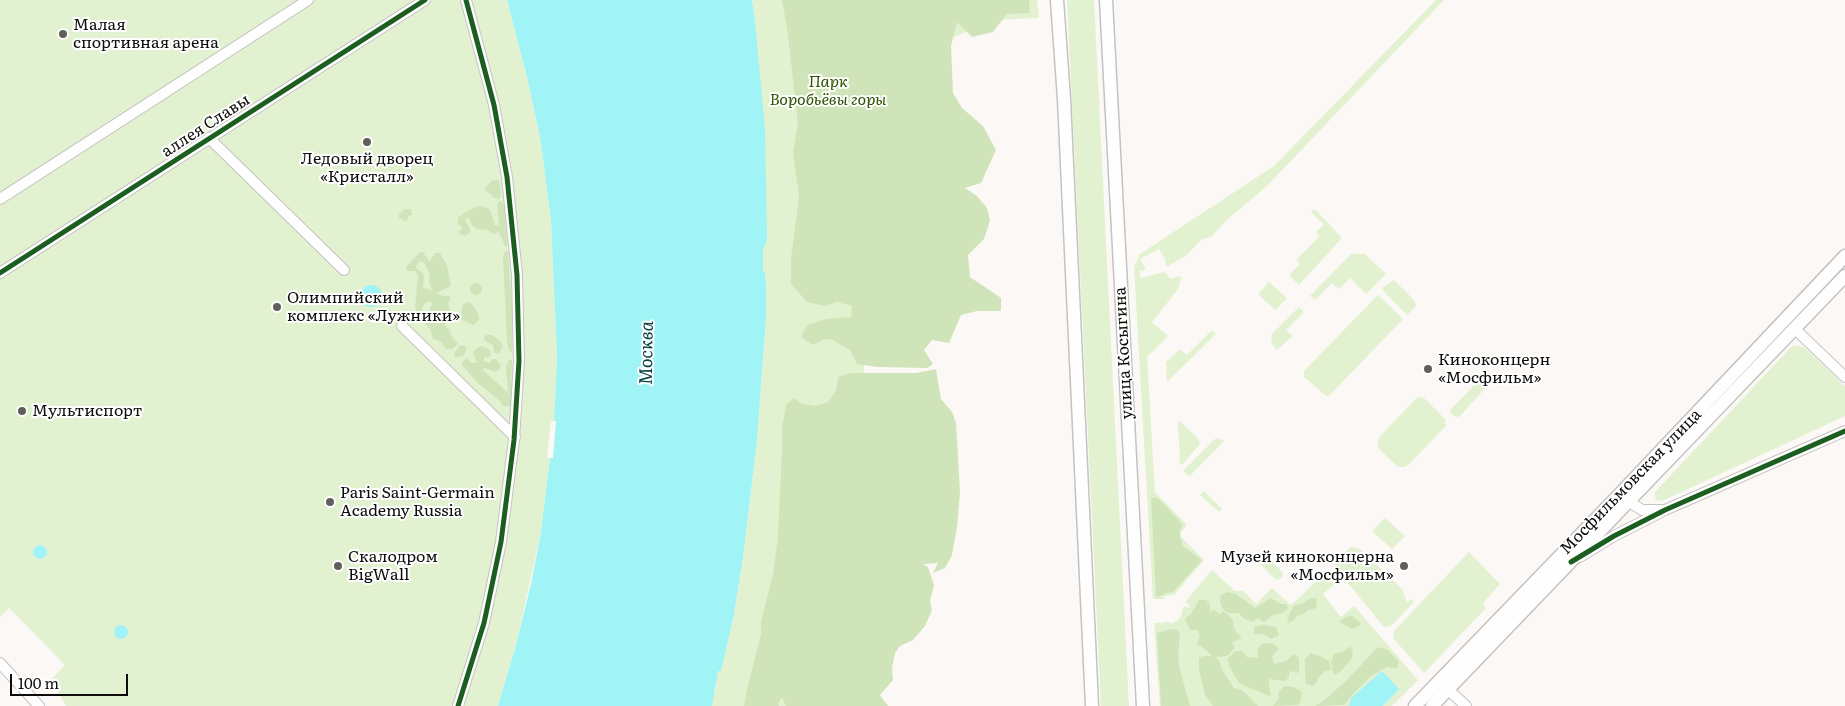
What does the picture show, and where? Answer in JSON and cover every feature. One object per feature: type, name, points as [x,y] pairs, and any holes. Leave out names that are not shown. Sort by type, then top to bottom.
[{"type":"main road","points":[[1057,0],[1064,99],[1092,706]]},
{"type":"main road","name":"улица Косыгина","points":[[1106,0],[1143,706]]},
{"type":"main road","name":"Мосфильмовская улица","points":[[1415,706],[1444,685],[1571,562],[1624,499],[1845,256]]},
{"type":"main road","name":"Мосфильмовская улица","points":[[1432,706],[1444,685],[1624,499],[1795,329],[1845,276]]},
{"type":"street","points":[[0,199],[308,0]]},
{"type":"street","name":"аллея Славы","points":[[0,273],[425,0]]},
{"type":"street","points":[[458,706],[484,623],[506,516],[518,400],[519,327],[513,225],[498,126],[484,64],[466,0]]},
{"type":"street","points":[[209,138],[344,270]]},
{"type":"street","points":[[402,326],[515,437]]},
{"type":"street","points":[[1795,329],[1845,377]]},
{"type":"street","points":[[1571,562],[1614,536],[1665,510],[1845,431]]},
{"type":"street","points":[[1624,499],[1642,510],[1665,510]]},
{"type":"street","points":[[0,663],[39,706]]},
{"type":"street","points":[[1444,685],[1466,706]]},
{"type":"green space","name":"Олимпийский комплекс «Лужники»","points":[[0,0],[507,0],[540,137],[551,220],[557,358],[554,421],[551,421],[547,457],[550,458],[541,532],[516,645],[498,706],[66,706],[58,692],[61,688],[52,679],[65,665],[9,608],[0,617]]},
{"type":"green space","name":"Парк Воробьёвы горы","points":[[752,0],[1037,0],[1039,18],[994,20],[940,43],[867,323],[859,451],[816,706],[712,706],[718,671],[721,671],[733,620],[743,558],[757,440],[766,319],[755,21]]},
{"type":"green space","points":[[782,0],[1029,0],[1030,13],[1007,14],[993,32],[972,37],[957,22],[951,46],[953,93],[962,108],[983,126],[996,150],[981,183],[965,188],[977,196],[987,208],[990,221],[984,239],[968,255],[970,277],[1001,298],[1001,311],[977,311],[961,315],[949,343],[932,340],[924,350],[933,364],[927,368],[878,367],[857,364],[850,350],[833,340],[825,339],[813,345],[801,337],[807,325],[826,319],[851,317],[852,306],[837,302],[825,306],[807,302],[791,284],[791,258],[799,198],[793,152],[798,123]]},
{"type":"green space","points":[[1067,0],[1094,0],[1129,706],[1101,706]]},
{"type":"green space","points":[[1436,0],[1444,0],[1267,186],[1227,220],[1211,237],[1202,239],[1187,255],[1166,267],[1165,259],[1159,249],[1140,259],[1146,270],[1139,271],[1141,278],[1165,272],[1170,279],[1179,276],[1181,278],[1178,289],[1152,322],[1168,336],[1147,357],[1155,492],[1187,525],[1181,532],[1181,537],[1204,560],[1174,595],[1163,596],[1165,599],[1153,599],[1134,267],[1140,254],[1274,166]]},
{"type":"green space","points":[[493,180],[498,180],[500,183],[500,199],[494,198],[485,191],[486,187]]},
{"type":"green space","points":[[501,201],[504,204],[507,247],[499,232],[493,234],[488,230],[477,229],[472,225],[469,217],[465,221],[470,228],[470,232],[465,236],[459,234],[463,227],[458,225],[458,218],[480,206],[488,208],[495,225],[499,226],[497,204]]},
{"type":"green space","points":[[404,209],[411,209],[412,212],[412,215],[408,216],[407,222],[399,218],[399,214]]},
{"type":"green space","points":[[1316,210],[1342,238],[1299,285],[1289,275],[1300,264],[1296,260],[1320,236],[1316,232],[1324,225],[1311,212]]},
{"type":"green space","points":[[505,251],[508,251],[512,308],[512,353],[507,342],[503,259]]},
{"type":"green space","points":[[420,252],[423,252],[429,261],[435,253],[440,253],[447,265],[451,286],[437,293],[451,298],[448,303],[451,316],[444,325],[450,330],[451,335],[458,344],[452,349],[446,349],[441,342],[433,339],[430,329],[417,314],[415,306],[418,276],[415,271],[408,271],[405,268]],"holes":[[[421,261],[425,264],[430,275],[429,283],[432,290],[423,288],[424,276],[416,268],[417,264]],[[431,301],[430,315],[427,318],[423,314],[422,309],[425,303]]]},
{"type":"green space","points":[[1351,254],[1365,254],[1386,274],[1366,294],[1350,278],[1339,289],[1332,283],[1315,300],[1310,296]]},
{"type":"green space","points":[[1394,280],[1415,301],[1416,306],[1407,315],[1382,288]]},
{"type":"green space","points":[[1269,282],[1287,298],[1275,310],[1258,294]]},
{"type":"green space","points":[[474,283],[478,283],[482,289],[478,295],[474,295],[470,291],[470,287]]},
{"type":"green space","points":[[1378,295],[1403,319],[1329,396],[1326,396],[1304,377],[1304,371]]},
{"type":"green space","points":[[471,303],[478,313],[479,319],[474,325],[460,319],[463,304]]},
{"type":"green space","points":[[1299,307],[1304,312],[1286,330],[1293,336],[1277,350],[1271,343],[1272,334]]},
{"type":"green space","points":[[1212,330],[1216,334],[1167,382],[1166,362],[1180,349],[1187,355]]},
{"type":"green space","points":[[492,335],[501,341],[503,347],[499,353],[494,353],[493,345],[485,341],[484,337]]},
{"type":"green space","points":[[459,345],[466,346],[466,350],[464,355],[456,358],[454,355]]},
{"type":"green space","points":[[1798,345],[1805,348],[1845,386],[1845,416],[1662,501],[1656,500],[1655,492],[1792,346]]},
{"type":"green space","points":[[482,346],[489,349],[491,354],[488,358],[484,357],[484,361],[489,363],[496,359],[501,365],[499,370],[494,372],[485,368],[483,370],[508,393],[506,367],[509,360],[512,360],[511,406],[503,406],[462,365],[466,358],[472,363],[477,363],[473,352]]},
{"type":"green space","points":[[936,369],[941,399],[952,412],[956,423],[960,493],[957,527],[952,555],[945,568],[933,573],[938,563],[923,564],[928,567],[934,585],[930,601],[932,610],[925,626],[913,640],[900,646],[895,653],[892,668],[893,680],[880,695],[888,706],[786,706],[782,697],[778,704],[779,706],[744,706],[773,574],[778,538],[782,429],[786,405],[794,398],[803,404],[816,406],[828,402],[836,391],[838,377],[851,373],[916,373]]},
{"type":"green space","points":[[1487,372],[1491,382],[1459,417],[1454,416],[1449,411]]},
{"type":"green space","points":[[1418,397],[1424,398],[1445,419],[1446,426],[1408,465],[1398,467],[1378,447],[1379,437]]},
{"type":"green space","points":[[1180,421],[1198,438],[1200,444],[1182,465],[1180,464],[1178,423]]},
{"type":"green space","points":[[1218,438],[1224,441],[1190,476],[1183,471],[1215,439]]},
{"type":"green space","points":[[1204,491],[1222,509],[1219,512],[1200,495]]},
{"type":"green space","points":[[1155,497],[1183,525],[1179,532],[1183,546],[1202,560],[1174,591],[1156,597],[1151,498]]},
{"type":"green space","points":[[1385,518],[1405,536],[1392,549],[1372,531]]},
{"type":"green space","points":[[1350,547],[1360,549],[1402,589],[1407,602],[1411,599],[1414,602],[1391,626],[1384,627],[1334,566],[1335,562]]},
{"type":"green space","points":[[1469,552],[1500,584],[1483,603],[1486,608],[1424,673],[1393,638],[1394,631]]},
{"type":"green space","points":[[1263,556],[1267,556],[1283,573],[1282,577],[1278,580],[1275,579],[1259,563]]},
{"type":"green space","points":[[1212,570],[1235,591],[1243,591],[1256,604],[1272,588],[1291,605],[1321,577],[1327,575],[1331,577],[1336,583],[1323,594],[1341,617],[1354,606],[1418,680],[1392,706],[1383,706],[1399,689],[1351,698],[1349,706],[1160,706],[1154,623],[1165,623],[1163,621],[1172,623],[1178,620],[1183,608],[1190,606],[1185,602]]},
{"type":"green space","points":[[1228,592],[1236,594],[1255,608],[1270,598],[1281,604],[1287,604],[1288,609],[1273,615],[1264,622],[1258,618],[1253,622],[1243,618],[1239,613],[1228,613],[1222,608],[1220,602],[1221,595]]},
{"type":"green space","points":[[1311,598],[1317,598],[1316,608],[1296,616],[1294,621],[1287,623],[1289,614],[1294,606]]},
{"type":"green space","points":[[1199,600],[1206,600],[1210,604],[1210,611],[1214,610],[1219,614],[1224,611],[1233,620],[1234,629],[1242,638],[1232,642],[1235,648],[1227,656],[1214,657],[1219,660],[1223,671],[1234,688],[1242,690],[1258,706],[1212,706],[1205,695],[1199,669],[1199,658],[1212,656],[1197,644],[1200,637],[1198,630],[1190,630],[1185,618],[1191,614]]},
{"type":"green space","points":[[1352,616],[1361,623],[1353,629],[1339,622],[1345,617]]},
{"type":"green space","points":[[1262,625],[1276,627],[1279,635],[1271,639],[1264,634],[1254,634],[1254,627]]},
{"type":"green space","points":[[1172,629],[1178,630],[1180,636],[1178,655],[1180,670],[1190,706],[1161,706],[1157,633]]},
{"type":"green space","points":[[1272,643],[1279,649],[1272,656],[1274,664],[1286,661],[1294,654],[1299,658],[1299,673],[1289,671],[1289,677],[1285,681],[1269,679],[1271,697],[1239,683],[1229,666],[1228,659],[1235,651],[1242,651],[1247,657],[1259,658],[1257,650],[1261,644]]},
{"type":"green space","points":[[1350,646],[1353,652],[1352,658],[1341,671],[1334,675],[1331,664],[1332,658],[1335,653],[1343,652]]},
{"type":"green space","points":[[1381,647],[1389,651],[1399,662],[1397,669],[1387,667],[1370,677],[1344,705],[1314,706],[1321,703],[1347,680],[1376,649]]},
{"type":"green space","points":[[1311,653],[1329,661],[1331,670],[1325,671],[1314,686],[1306,684],[1305,675],[1305,659]]},
{"type":"green space","points":[[1285,686],[1294,687],[1302,692],[1298,705],[1273,706],[1279,698],[1279,691]]},
{"type":"water","name":"Москва","points":[[507,0],[752,0],[765,129],[767,237],[766,245],[763,248],[763,271],[766,283],[766,319],[757,440],[743,558],[733,620],[721,671],[718,671],[712,706],[498,706],[516,645],[541,532],[550,458],[553,458],[556,421],[554,421],[557,358],[551,220],[540,137]]},
{"type":"water","points":[[371,285],[381,292],[382,296],[375,306],[371,307],[361,300],[360,296],[367,286]]},
{"type":"water","points":[[37,545],[43,545],[47,552],[43,559],[37,559],[33,555],[33,549]]},
{"type":"water","points":[[118,625],[124,625],[128,632],[124,639],[118,639],[114,635],[114,629]]},
{"type":"water","points":[[1382,671],[1399,689],[1383,706],[1349,706],[1351,698]]},
{"type":"cycle path","points":[[0,273],[425,0]]},
{"type":"cycle path","points":[[458,706],[484,623],[501,542],[514,440],[519,361],[517,275],[507,177],[494,105],[466,0]]},
{"type":"cycle path","points":[[1571,562],[1614,536],[1665,510],[1845,431]]},
{"type":"place","name":"Малая спортивная арена","points":[[63,34]]},
{"type":"place","name":"Ледовый дворец «Кристалл»","points":[[367,142]]},
{"type":"place","name":"Олимпийский комплекс «Лужники»","points":[[277,307]]},
{"type":"place","name":"Киноконцерн «Мосфильм»","points":[[1428,369]]},
{"type":"place","name":"Мультиспорт","points":[[22,411]]},
{"type":"place","name":"Paris Saint-Germain Academy Russia","points":[[330,502]]},
{"type":"place","name":"Скалодром BigWall","points":[[338,566]]},
{"type":"place","name":"Музей киноконцерна «Мосфильм»","points":[[1404,566]]}]
